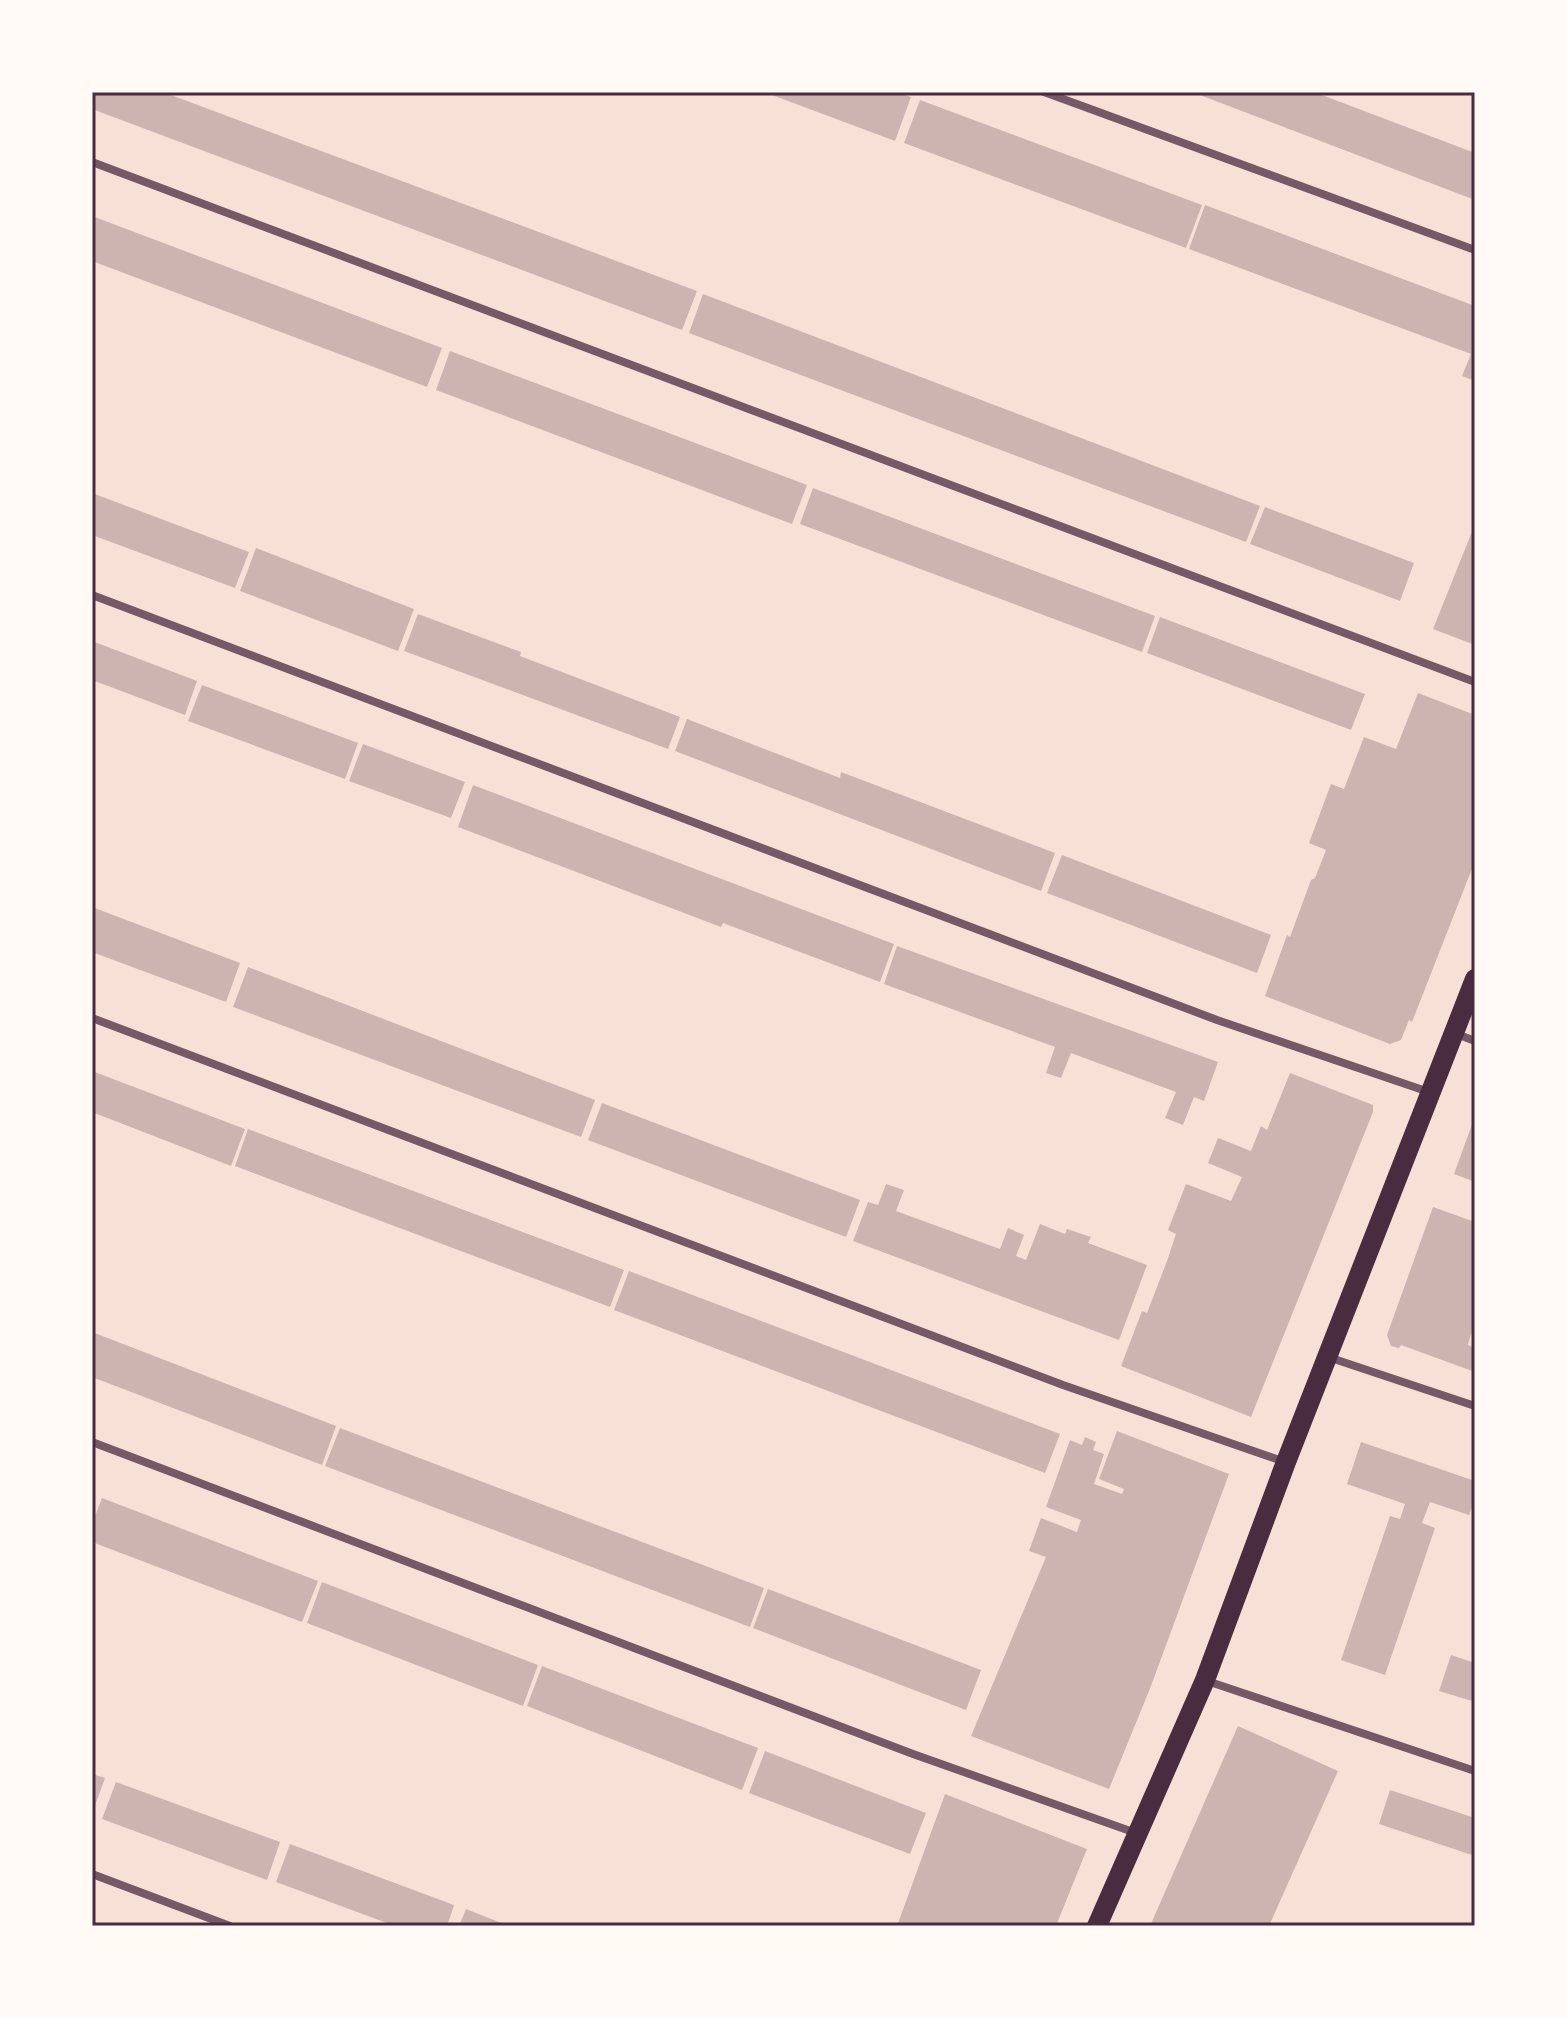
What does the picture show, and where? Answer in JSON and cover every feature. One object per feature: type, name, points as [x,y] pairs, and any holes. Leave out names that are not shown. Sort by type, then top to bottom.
[{"type":"main road","points":[[1097,1926],[1205,1680],[1286,1462],[1475,979]]},
{"type":"street","points":[[1044,92],[1475,250]]},
{"type":"street","points":[[92,162],[1475,682]]},
{"type":"street","points":[[92,595],[1217,1020],[1430,1092]]},
{"type":"street","points":[[92,1018],[1063,1385],[1286,1462]]},
{"type":"street","points":[[1453,1033],[1475,1041]]},
{"type":"street","points":[[1328,1357],[1475,1406]]},
{"type":"street","points":[[92,1442],[883,1743],[1137,1834]]},
{"type":"street","points":[[1205,1680],[1475,1771]]},
{"type":"street","points":[[92,1874],[230,1926]]},
{"type":"building","points":[[92,92],[163,92],[697,291],[682,330],[92,109]]},
{"type":"building","points":[[764,92],[897,92],[911,97],[895,141]]},
{"type":"building","points":[[1192,92],[1314,92],[1475,153],[1475,200]]},
{"type":"building","points":[[920,100],[1202,205],[1186,248],[904,143]]},
{"type":"building","points":[[1205,205],[1475,306],[1475,381],[1462,376],[1471,354],[1189,249]]},
{"type":"building","points":[[92,216],[442,348],[427,387],[92,261]]},
{"type":"building","points":[[703,294],[1260,506],[1246,542],[689,333]]},
{"type":"building","points":[[450,351],[807,485],[792,524],[436,390]]},
{"type":"building","points":[[813,488],[1155,616],[1142,652],[800,524]]},
{"type":"building","points":[[92,493],[249,552],[235,588],[92,535]]},
{"type":"building","points":[[1265,507],[1414,563],[1400,601],[1250,544]]},
{"type":"building","points":[[1475,524],[1475,645],[1433,629]]},
{"type":"building","points":[[256,548],[414,609],[398,651],[240,591]]},
{"type":"building","points":[[418,614],[680,717],[668,749],[404,651]]},
{"type":"building","points":[[1160,617],[1365,694],[1351,730],[1147,653]]},
{"type":"building","points":[[92,641],[197,681],[185,715],[92,680]]},
{"type":"building","points":[[202,685],[358,743],[345,779],[188,721]]},
{"type":"building","points":[[1418,693],[1475,715],[1475,861],[1412,1022],[1409,1020],[1401,1040],[1390,1044],[1265,996],[1287,935],[1290,937],[1326,850],[1309,843],[1331,784],[1344,789],[1364,737],[1396,749]]},
{"type":"building","points":[[687,719],[840,778],[841,772],[1055,853],[1041,891],[675,751]]},
{"type":"building","points":[[363,744],[465,782],[451,818],[349,781]]},
{"type":"building","points":[[473,785],[894,944],[880,982],[723,923],[721,927],[458,827]]},
{"type":"building","points":[[1062,855],[1271,935],[1257,973],[1047,893]]},
{"type":"building","points":[[92,907],[240,963],[226,1002],[92,952]]},
{"type":"building","points":[[897,946],[1218,1062],[1204,1101],[1194,1097],[1183,1125],[1165,1118],[1176,1092],[1071,1053],[1061,1078],[1046,1073],[1055,1047],[884,984]]},
{"type":"building","points":[[248,967],[595,1100],[581,1137],[233,1007]]},
{"type":"building","points":[[92,1071],[245,1129],[231,1166],[92,1112]]},
{"type":"building","points":[[1290,1073],[1373,1105],[1373,1112],[1251,1417],[1121,1366],[1142,1311],[1147,1313],[1167,1261],[1176,1234],[1168,1230],[1186,1184],[1231,1201],[1242,1177],[1208,1163],[1218,1138],[1251,1151],[1261,1126],[1267,1130]]},
{"type":"building","points":[[602,1103],[860,1200],[846,1237],[588,1140]]},
{"type":"building","points":[[1475,1116],[1475,1182],[1454,1174]]},
{"type":"building","points":[[248,1129],[624,1270],[610,1307],[235,1166]]},
{"type":"building","points":[[886,1184],[904,1190],[896,1211],[1000,1249],[1008,1228],[1024,1235],[1016,1256],[1026,1260],[1040,1224],[1065,1234],[1067,1229],[1091,1237],[1088,1243],[1147,1265],[1119,1340],[853,1241],[868,1202],[878,1205]]},
{"type":"building","points":[[1433,1207],[1475,1222],[1475,1335],[1471,1333],[1468,1345],[1475,1348],[1475,1372],[1401,1345],[1399,1348],[1391,1346],[1387,1335]]},
{"type":"building","points":[[629,1271],[1060,1434],[1045,1473],[614,1310]]},
{"type":"building","points":[[92,1332],[336,1426],[322,1465],[92,1377]]},
{"type":"building","points":[[340,1428],[764,1588],[750,1627],[325,1466]]},
{"type":"building","points":[[1117,1431],[1229,1474],[1151,1686],[1109,1789],[971,1736],[1046,1557],[1029,1551],[1041,1518],[1077,1532],[1081,1520],[1046,1507],[1070,1440],[1082,1445],[1085,1437],[1096,1442],[1093,1450],[1104,1454],[1094,1484],[1122,1494],[1124,1489],[1099,1479]]},
{"type":"building","points":[[1361,1442],[1475,1481],[1475,1499],[1469,1515],[1430,1502],[1422,1523],[1435,1528],[1385,1675],[1341,1660],[1390,1516],[1400,1519],[1405,1504],[1347,1484]]},
{"type":"building","points":[[102,1498],[318,1581],[302,1622],[92,1542],[92,1524]]},
{"type":"building","points":[[322,1582],[538,1665],[523,1706],[307,1623]]},
{"type":"building","points":[[768,1589],[981,1670],[966,1710],[753,1628]]},
{"type":"building","points":[[1451,1655],[1475,1663],[1475,1702],[1439,1691]]},
{"type":"building","points":[[542,1666],[758,1748],[742,1790],[527,1706]]},
{"type":"building","points":[[1238,1726],[1338,1771],[1269,1926],[1150,1926]]},
{"type":"building","points":[[765,1751],[926,1813],[910,1854],[749,1793]]},
{"type":"building","points":[[92,1774],[105,1778],[92,1814]]},
{"type":"building","points":[[116,1782],[280,1842],[267,1880],[102,1819]]},
{"type":"building","points":[[1390,1790],[1475,1818],[1475,1856],[1379,1824]]},
{"type":"building","points":[[945,1794],[1087,1849],[1056,1926],[897,1926]]},
{"type":"building","points":[[290,1844],[454,1905],[447,1926],[395,1926],[276,1882]]},
{"type":"building","points":[[466,1909],[509,1926],[459,1926]]}]
